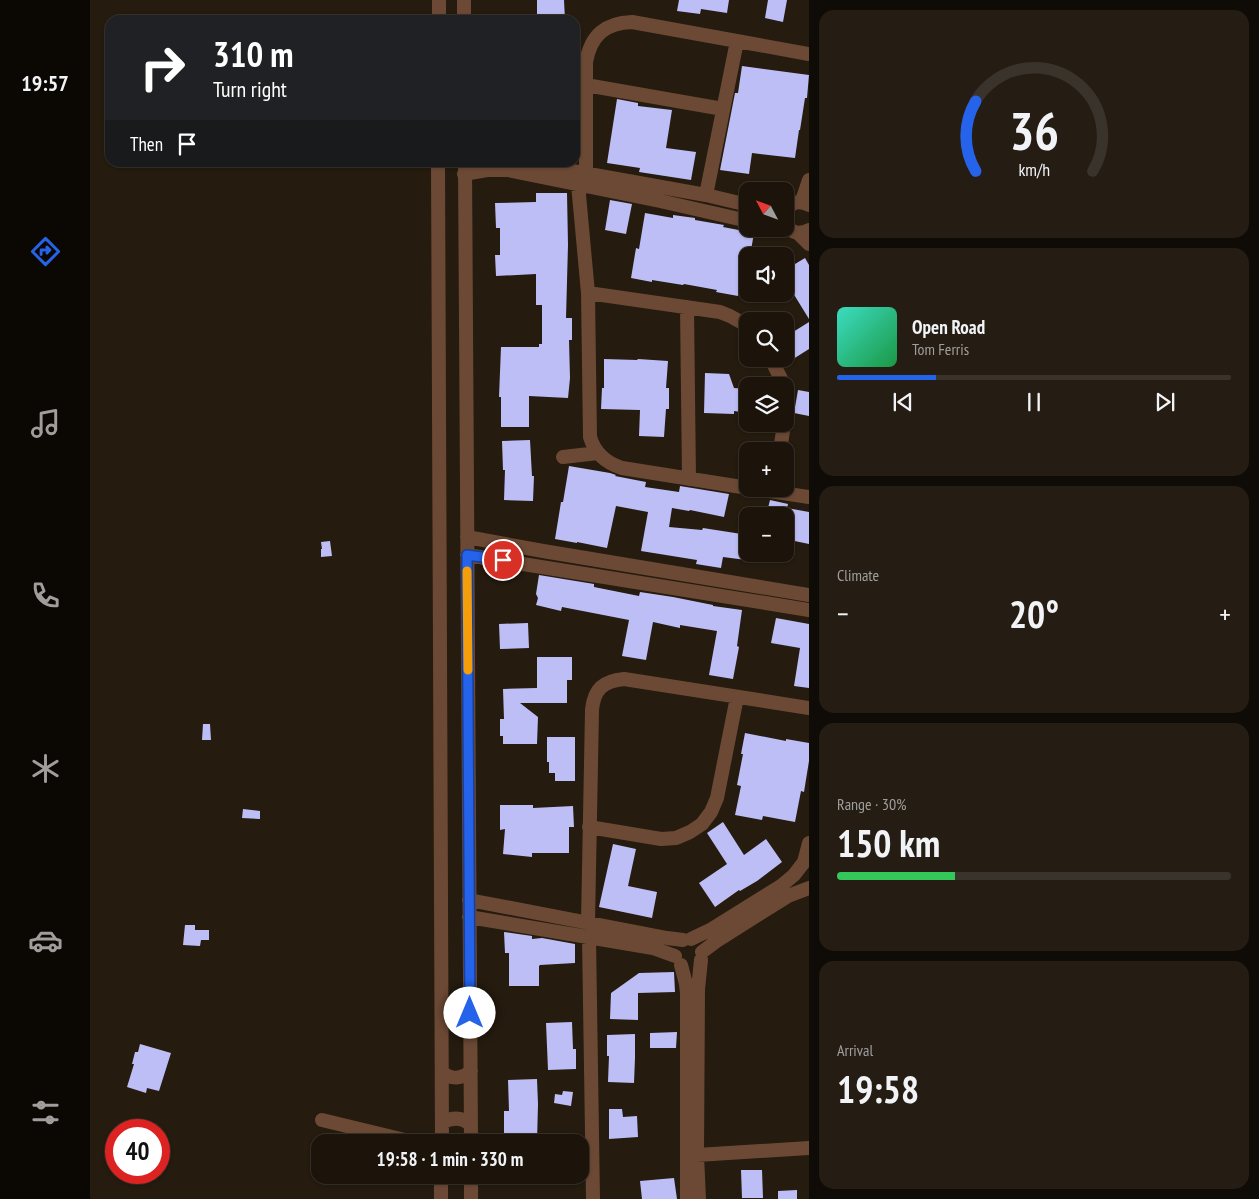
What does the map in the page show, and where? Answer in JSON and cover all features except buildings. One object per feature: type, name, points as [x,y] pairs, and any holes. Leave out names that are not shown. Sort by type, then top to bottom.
[{"type":"street","points":[[439,0],[439,15]]},
{"type":"street","points":[[464,0],[464,15]]},
{"type":"street","points":[[739,487],[622,468],[605,460],[598,453],[590,437],[588,293],[582,178],[586,62],[588,50],[593,40],[610,26],[621,22],[632,22],[809,54]]},
{"type":"street","points":[[706,195],[737,41]]},
{"type":"street","points":[[586,84],[723,109]]},
{"type":"street","points":[[438,167],[442,1134]]},
{"type":"street","points":[[541,167],[582,178],[660,194],[739,218]]},
{"type":"street","points":[[471,1134],[465,168],[508,170],[582,178]]},
{"type":"street","points":[[805,204],[804,195],[809,180]]},
{"type":"street","points":[[660,194],[706,195],[739,203]]},
{"type":"street","points":[[796,230],[809,244]]},
{"type":"street","points":[[588,293],[720,312],[739,320]]},
{"type":"street","points":[[687,307],[689,479]]},
{"type":"street","points":[[563,457],[598,453]]},
{"type":"street","points":[[794,494],[809,497]]},
{"type":"street","points":[[467,537],[809,595]]},
{"type":"street","points":[[467,555],[809,610]]},
{"type":"street","points":[[611,578],[614,563]]},
{"type":"street","points":[[698,592],[700,577]]},
{"type":"street","points":[[593,1199],[588,930],[593,700],[597,691],[605,684],[614,680],[624,679],[809,708]]},
{"type":"street","points":[[590,828],[660,839],[676,838],[702,824],[711,812],[717,798],[736,696]]},
{"type":"street","points":[[469,900],[653,948],[690,967],[694,966],[712,944],[788,896],[809,887],[800,878],[809,843]]},
{"type":"street","points":[[687,1199],[687,993],[676,949],[680,942],[712,929],[788,881],[805,863]]},
{"type":"street","points":[[469,917],[687,940],[699,944],[701,956],[698,989],[697,1155],[699,1199]]},
{"type":"street","points":[[442,1072],[456,1078],[466,1075],[470,1071]]},
{"type":"street","points":[[442,1123],[451,1118],[457,1118],[471,1125]]},
{"type":"street","points":[[322,1120],[380,1134]]},
{"type":"street","points":[[697,1155],[809,1148]]},
{"type":"street","points":[[441,1184],[441,1199]]},
{"type":"street","points":[[471,1184],[471,1199]]},
{"type":"slow traffic","points":[[467,571],[468,670]]},
{"type":"route","points":[[470,1013],[467,555],[503,560]]}]
